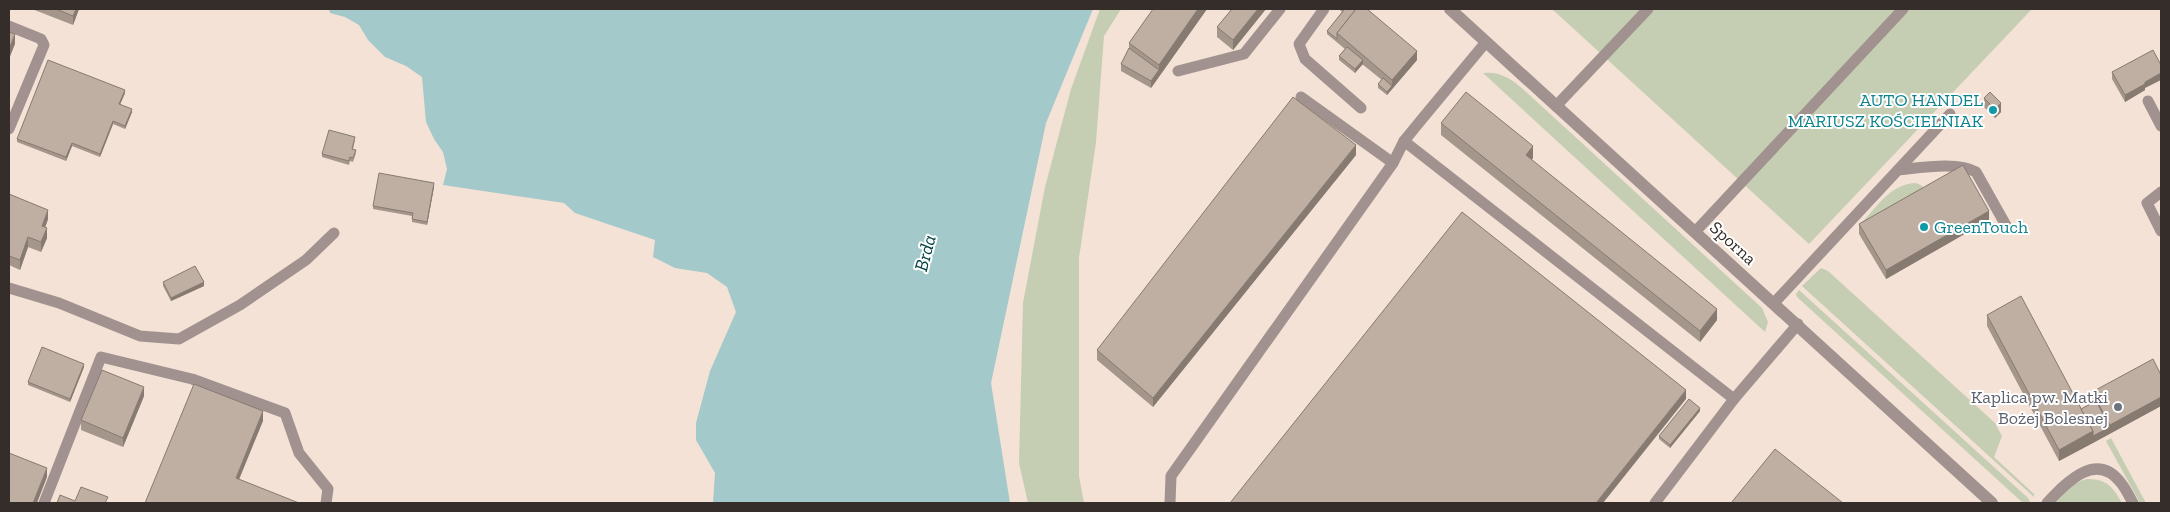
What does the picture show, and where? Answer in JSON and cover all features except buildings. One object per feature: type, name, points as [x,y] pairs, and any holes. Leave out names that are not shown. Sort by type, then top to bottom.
[{"type":"street","name":"Sporna","points":[[1450,9],[1798,324],[1992,503]]},
{"type":"lane","points":[[1178,71],[1244,54],[1280,9]]},
{"type":"lane","points":[[1324,9],[1299,44],[1305,60],[1362,108]]},
{"type":"lane","points":[[1556,106],[1648,9]]},
{"type":"lane","points":[[1695,232],[1903,9]]},
{"type":"lane","points":[[9,26],[41,39],[44,45],[9,129]]},
{"type":"lane","points":[[1170,503],[1171,476],[1393,163],[1404,141],[1486,42]]},
{"type":"lane","points":[[1301,98],[1393,163]]},
{"type":"lane","points":[[2148,101],[2161,126]]},
{"type":"lane","points":[[1774,303],[1950,114]]},
{"type":"lane","points":[[1404,141],[1734,400]]},
{"type":"lane","points":[[1898,170],[1924,167],[1967,167],[1976,172],[2008,229]]},
{"type":"lane","points":[[2161,192],[2147,203],[2161,231]]},
{"type":"lane","points":[[9,288],[59,303],[140,336],[179,339],[240,305],[298,265],[334,232]]},
{"type":"lane","points":[[1655,503],[1734,400],[1798,324]]},
{"type":"lane","points":[[44,503],[101,358],[192,379],[285,413],[299,453],[328,489],[326,503]]},
{"type":"lane","points":[[2047,503],[2067,482],[2084,471],[2097,469],[2118,479],[2133,503]]},
{"type":"green space","points":[[1100,9],[1121,9],[1104,36],[1096,142],[1079,258],[1079,476],[1084,503],[1028,503],[1019,463],[1023,303],[1045,187],[1071,89]]},
{"type":"green space","points":[[1552,9],[2032,9],[1809,244]]},
{"type":"green space","points":[[1483,73],[1495,73],[1510,79],[1519,86],[1762,308],[1768,322],[1765,332]]},
{"type":"green space","points":[[1915,183],[1921,185],[1927,191],[1860,228],[1859,226],[1884,198],[1906,184]]},
{"type":"green space","points":[[1821,268],[1828,271],[1995,423],[2002,436],[1994,457],[2034,494],[2034,497],[1802,286]]},
{"type":"green space","points":[[1799,290],[2028,498],[2030,502],[2023,503],[1797,297],[1796,294]]},
{"type":"green space","points":[[2111,438],[2146,503],[2140,503],[2106,441]]},
{"type":"green space","points":[[2087,479],[2094,479],[2109,485],[2116,492],[2122,503],[2054,503],[2073,485]]},
{"type":"water","name":"Brda","points":[[329,9],[1093,9],[1046,123],[991,383],[1010,503],[713,503],[715,473],[696,440],[696,423],[710,371],[736,312],[727,287],[707,273],[675,268],[653,257],[655,240],[575,213],[564,203],[443,185],[447,169],[443,152],[426,122],[422,77],[406,66],[385,57],[368,40],[359,25],[345,17],[330,13]]},
{"type":"place","name":"AUTO HANDEL MARIUSZ KOŚCIELNIAK","points":[[1993,110]]},
{"type":"place","name":"GreenTouch","points":[[1924,227]]},
{"type":"place","name":"Kaplica pw. Matki Bożej Bolesnej","points":[[2118,407]]}]
